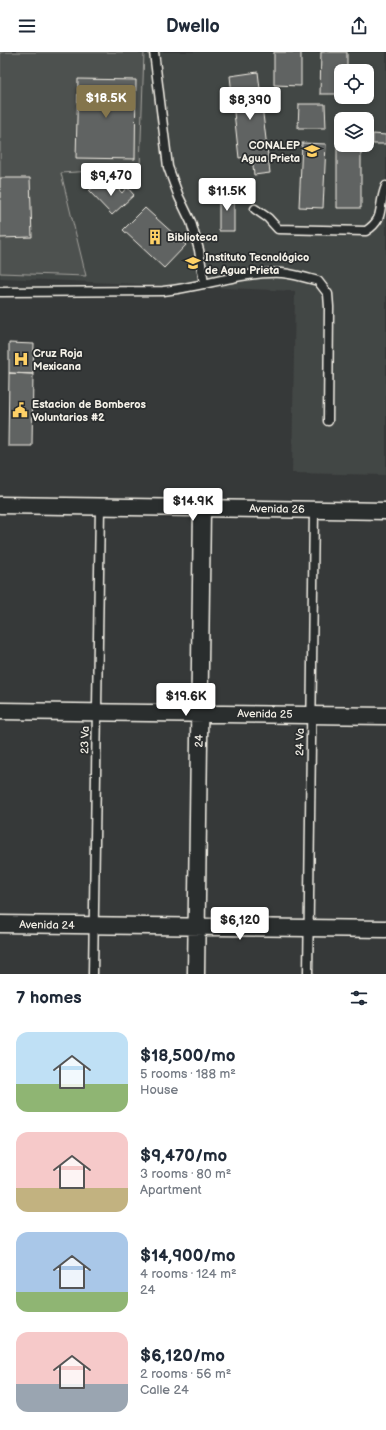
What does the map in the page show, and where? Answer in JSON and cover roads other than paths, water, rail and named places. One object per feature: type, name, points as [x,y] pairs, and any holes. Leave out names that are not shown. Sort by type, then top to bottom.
[{"type":"street","name":"Avenida 26","points":[[0,505],[386,510]]},
{"type":"street","name":"24","points":[[196,974],[202,508]]},
{"type":"street","name":"Avenida 25","points":[[0,711],[386,716]]},
{"type":"street","name":"Avenida 24","points":[[0,924],[386,929]]},
{"type":"lane","points":[[154,52],[168,167],[179,197],[191,222],[199,250],[204,284]]},
{"type":"lane","points":[[255,209],[268,218],[278,229],[366,231],[379,226],[384,217],[384,191],[386,186]]},
{"type":"lane","points":[[0,292],[163,291],[243,276],[282,273],[318,281],[324,286],[328,294],[329,307],[328,421]]},
{"type":"lane","name":"23 Va","points":[[93,974],[100,507]]},
{"type":"lane","name":"24 Va","points":[[308,974],[314,510]]},
{"type":"place","name":"CONALEP Agua Prieta","points":[[312,151]]},
{"type":"place","name":"Biblioteca","points":[[155,237]]},
{"type":"place","name":"Instituto Tecnológico de Agua Prieta","points":[[193,263]]},
{"type":"place","name":"Cruz Roja Mexicana","points":[[21,359]]},
{"type":"place","name":"Estacion de Bomberos Voluntarios #2","points":[[20,410]]}]
